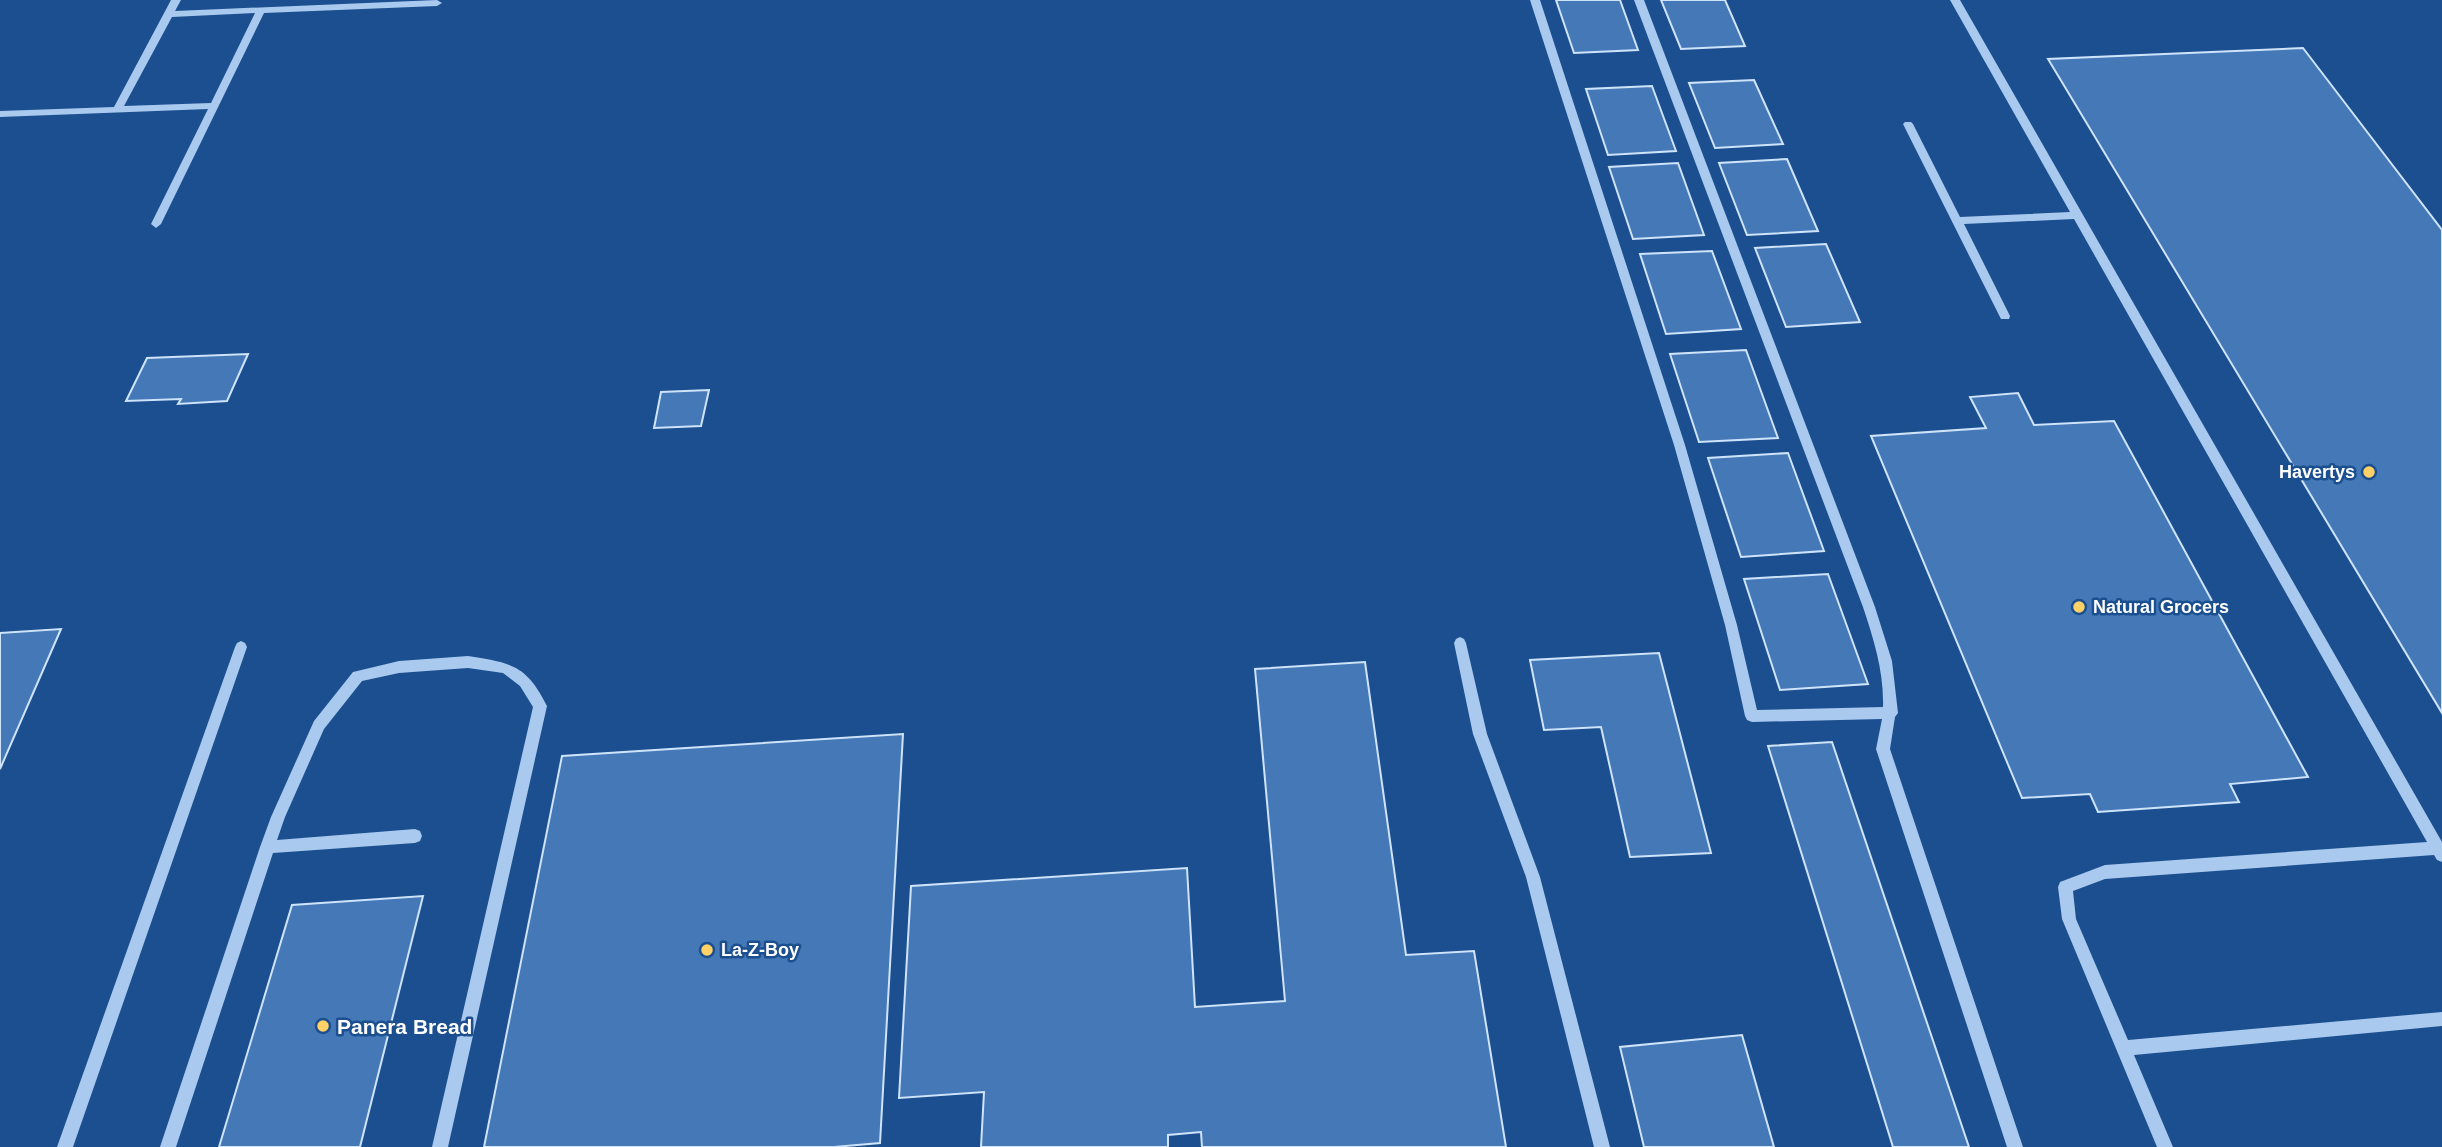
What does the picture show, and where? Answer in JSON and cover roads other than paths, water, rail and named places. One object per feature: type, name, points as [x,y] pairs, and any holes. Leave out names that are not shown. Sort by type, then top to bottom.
[{"type":"lane","points":[[117,110],[176,0]]},
{"type":"lane","points":[[1535,0],[1655,365],[1738,649],[1752,716],[1891,713]]},
{"type":"lane","points":[[1639,0],[1869,607],[1888,665],[1891,713],[1883,749],[2015,1147]]},
{"type":"lane","points":[[1955,0],[2440,852],[2105,872],[2065,887],[2069,919],[2165,1147]]},
{"type":"lane","points":[[169,14],[437,3]]},
{"type":"lane","points":[[156,224],[261,10]]},
{"type":"lane","points":[[0,114],[214,106]]},
{"type":"lane","points":[[1908,124],[2005,316]]},
{"type":"lane","points":[[1957,221],[2077,215]]},
{"type":"lane","points":[[1460,643],[1480,734],[1534,877],[1602,1147]]},
{"type":"lane","points":[[65,1147],[241,647]]},
{"type":"lane","points":[[168,1147],[278,817],[319,725],[358,676],[399,667],[468,662],[506,668],[525,682],[540,706],[440,1147]]},
{"type":"lane","points":[[267,848],[415,836]]},
{"type":"lane","points":[[2124,1048],[2442,1019]]},
{"type":"place","name":"Havertys","points":[[2369,472]]},
{"type":"place","name":"Natural Grocers","points":[[2079,607]]},
{"type":"place","name":"La-Z-Boy","points":[[707,950]]},
{"type":"place","name":"Panera Bread","points":[[323,1026]]}]
